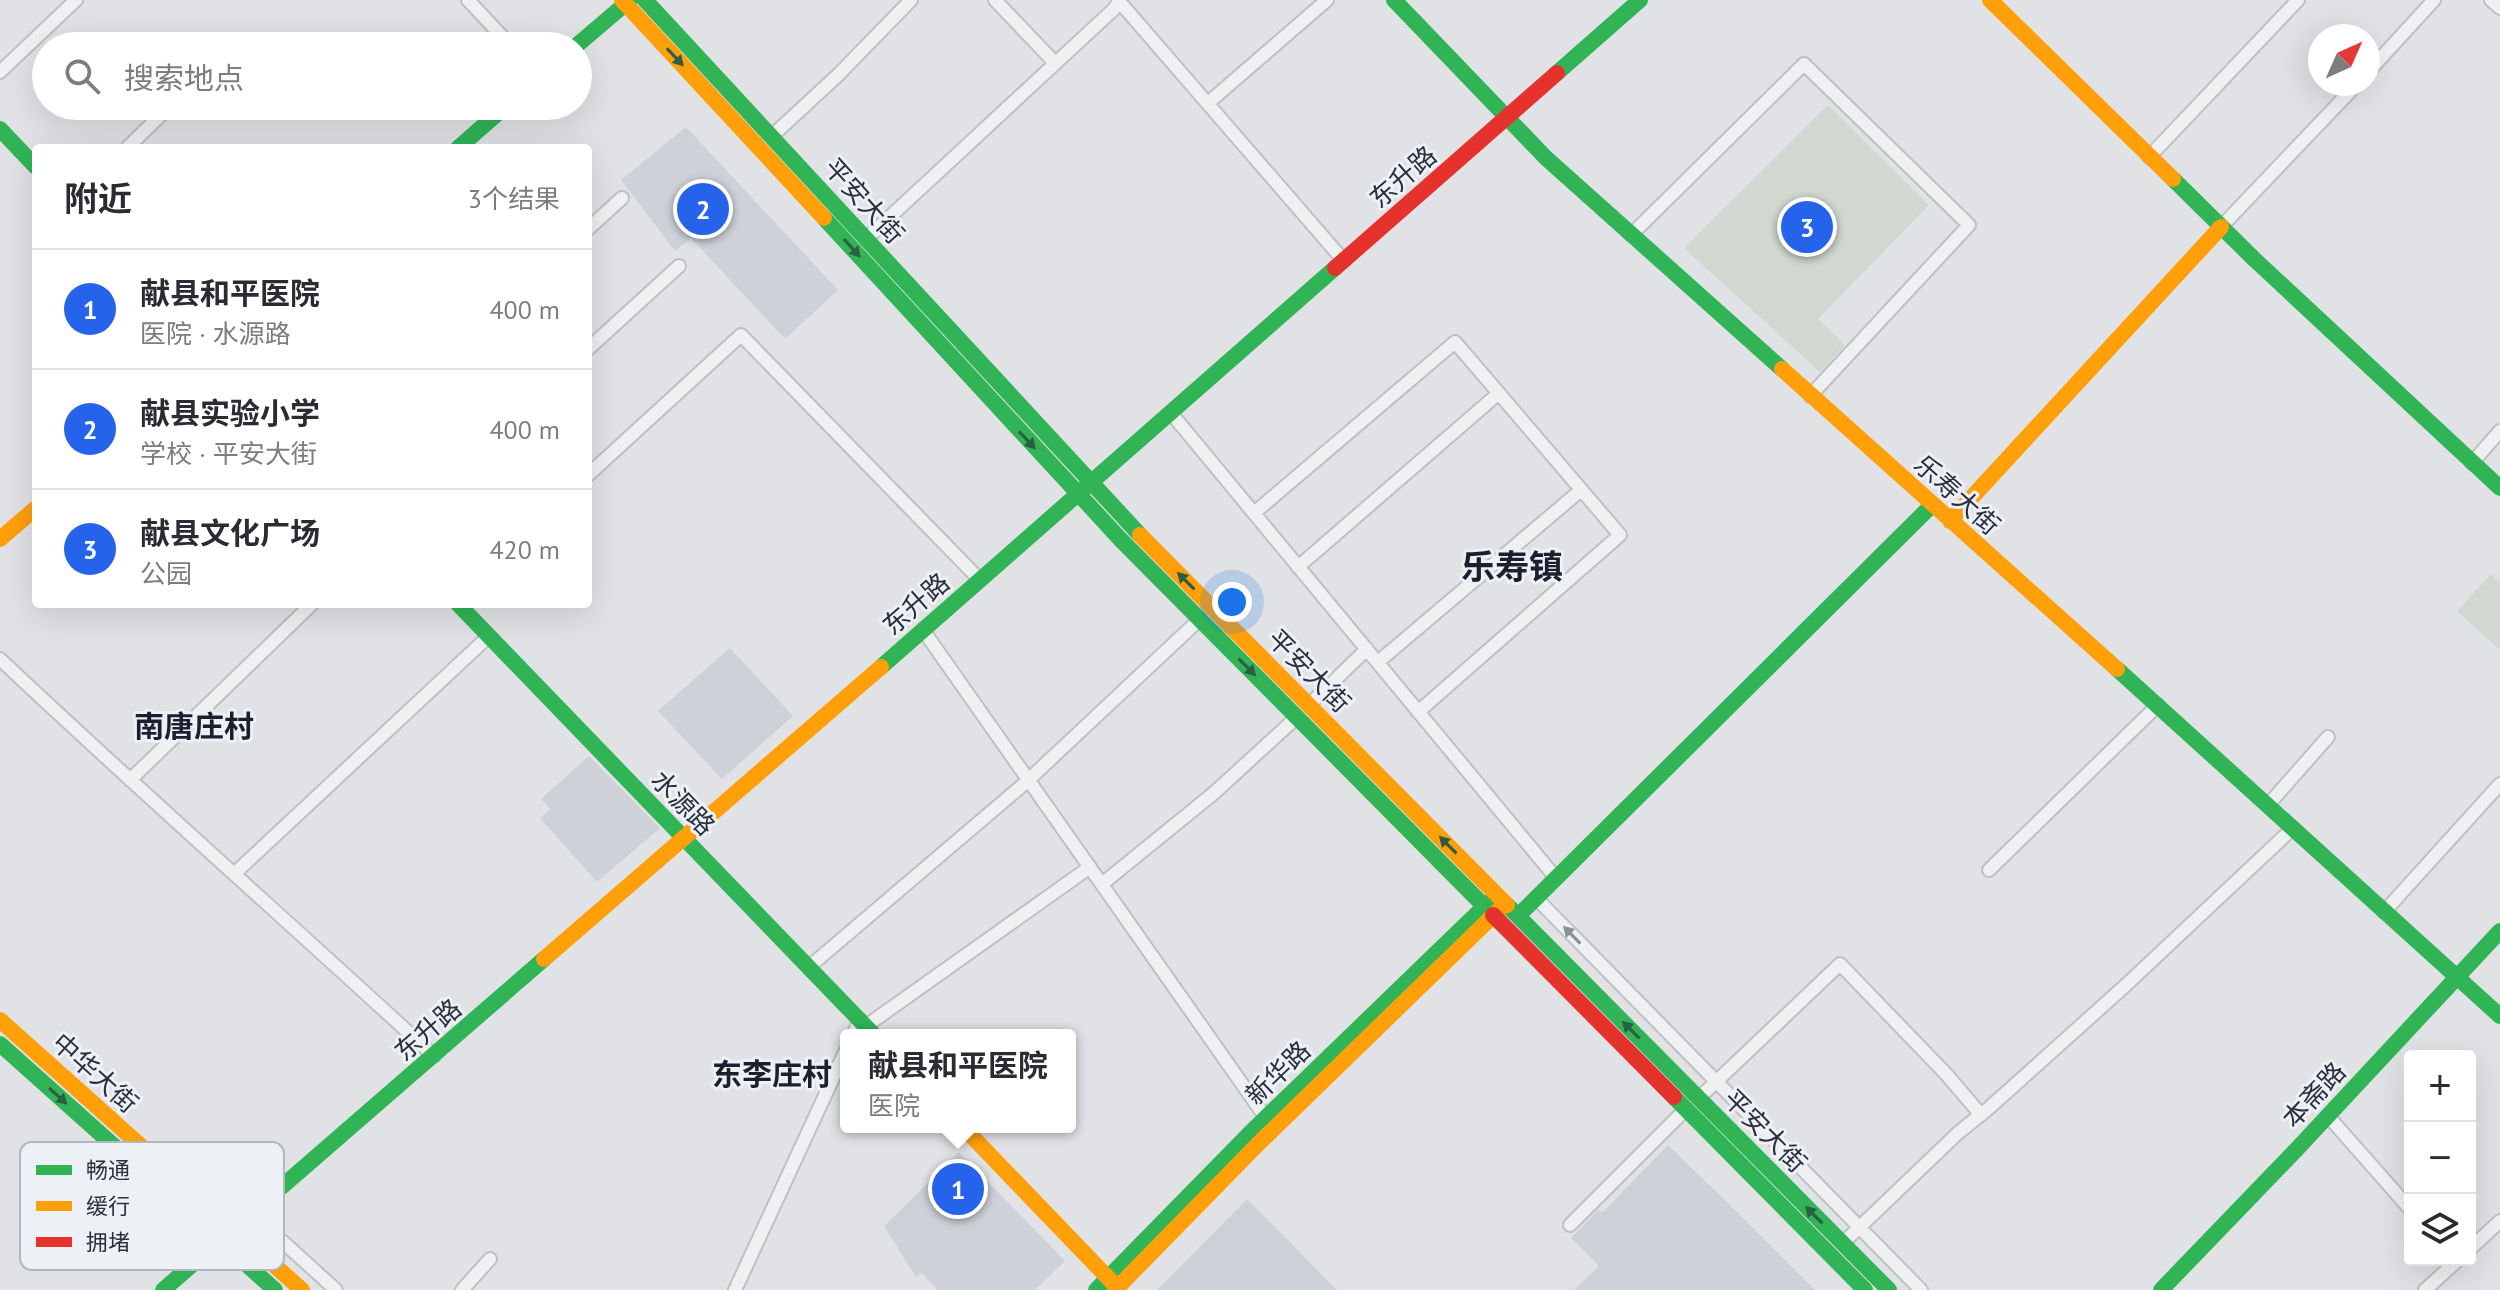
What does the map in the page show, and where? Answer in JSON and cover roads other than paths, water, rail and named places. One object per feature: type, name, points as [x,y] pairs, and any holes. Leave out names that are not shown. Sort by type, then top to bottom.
[{"type":"main road","name":"平安大街","points":[[645,0],[866,239],[1200,619],[1303,711]]},
{"type":"main road","name":"乐寿大街","points":[[1394,0],[1546,158],[2158,705],[2500,1016]]},
{"type":"main road","name":"东升路","points":[[284,1187],[1640,0]]},
{"type":"main road","points":[[1990,0],[2221,227],[2500,488]]},
{"type":"main road","name":"平安大街","points":[[626,1],[1084,489],[1500,907],[1692,1104],[1865,1290]]},
{"type":"main road","points":[[592,32],[626,1]]},
{"type":"main road","points":[[463,144],[490,120]]},
{"type":"main road","points":[[0,129],[32,163]]},
{"type":"main road","points":[[1950,521],[2221,227]]},
{"type":"main road","points":[[1500,907],[1536,898],[1932,505]]},
{"type":"main road","points":[[0,539],[32,511]]},
{"type":"main road","name":"水源路","points":[[462,608],[809,967],[863,1029]]},
{"type":"main road","name":"平安大街","points":[[1500,907],[1692,1104],[1843,1243],[1889,1290]]},
{"type":"main road","name":"新华路","points":[[1111,1287],[1266,1118],[1500,907]]},
{"type":"main road","name":"新华路","points":[[1111,1287],[1500,907]]},
{"type":"main road","name":"本斋路","points":[[2161,1290],[2500,931]]},
{"type":"main road","name":"中华大街","points":[[0,1020],[137,1142]]},
{"type":"main road","name":"中华大街","points":[[0,1044],[109,1142]]},
{"type":"main road","points":[[969,1133],[1111,1287]]},
{"type":"main road","name":"东升路","points":[[163,1290],[187,1270]]},
{"type":"main road","name":"东升路","points":[[182,1290],[198,1270]]},
{"type":"main road","name":"中华大街","points":[[252,1270],[275,1290]]},
{"type":"main road","name":"中华大街","points":[[280,1270],[302,1290]]},
{"type":"street","points":[[42,32],[76,0]]},
{"type":"street","points":[[468,0],[498,32]]},
{"type":"street","points":[[772,136],[838,75],[911,0]]},
{"type":"street","points":[[995,0],[1055,63]]},
{"type":"street","points":[[866,239],[1114,9],[1119,0],[1344,261]]},
{"type":"street","points":[[1208,103],[1327,0]]},
{"type":"street","points":[[2149,157],[2298,0]]},
{"type":"street","points":[[2380,59],[2434,0]]},
{"type":"street","points":[[2491,0],[2500,8]]},
{"type":"street","points":[[0,72],[32,42]]},
{"type":"street","points":[[1631,235],[1804,64],[1969,225],[1810,396]]},
{"type":"street","points":[[2221,227],[2346,96]]},
{"type":"street","points":[[131,144],[156,120]]},
{"type":"street","points":[[592,225],[622,198]]},
{"type":"street","points":[[592,345],[679,266]]},
{"type":"street","points":[[592,471],[741,335],[980,580]]},
{"type":"street","points":[[1254,513],[1455,342],[1620,535],[1418,712]]},
{"type":"street","points":[[1298,567],[1499,393]]},
{"type":"street","points":[[1171,413],[1556,878]]},
{"type":"street","points":[[2472,463],[2500,431]]},
{"type":"street","points":[[1378,662],[1581,490]]},
{"type":"street","points":[[130,780],[308,608]]},
{"type":"street","points":[[809,967],[1028,780],[1200,619]]},
{"type":"street","points":[[923,630],[1266,1118]]},
{"type":"street","points":[[235,873],[489,636]]},
{"type":"street","points":[[1102,884],[1214,793],[1367,649]]},
{"type":"street","points":[[0,659],[434,1056]]},
{"type":"street","points":[[1989,870],[2158,705]]},
{"type":"street","points":[[2268,805],[2328,737]]},
{"type":"street","points":[[2384,912],[2500,784]]},
{"type":"street","points":[[1843,1243],[1958,1133],[2126,985],[2293,828]]},
{"type":"street","points":[[863,1029],[1090,867]]},
{"type":"street","points":[[1536,898],[1921,1290]]},
{"type":"street","points":[[1570,1225],[1840,964],[1947,1075],[1981,1115]]},
{"type":"street","points":[[735,1290],[840,1063]]},
{"type":"street","points":[[2328,1116],[2404,1202]]},
{"type":"street","points":[[2476,1243],[2500,1221]]},
{"type":"street","points":[[284,1243],[336,1290]]},
{"type":"street","points":[[462,1290],[490,1259]]},
{"type":"street","points":[[2425,1290],[2451,1266]]},
{"type":"place","name":"献县实验小学","points":[[703,209]]},
{"type":"place","name":"献县文化广场","points":[[1807,227]]},
{"type":"place","name":"献县和平医院","points":[[958,1189]]},
{"type":"district","name":"乐寿镇","points":[[1512,567]]},
{"type":"district","name":"南唐庄村","points":[[194,727]]},
{"type":"district","name":"东李庄村","points":[[772,1075]]}]
